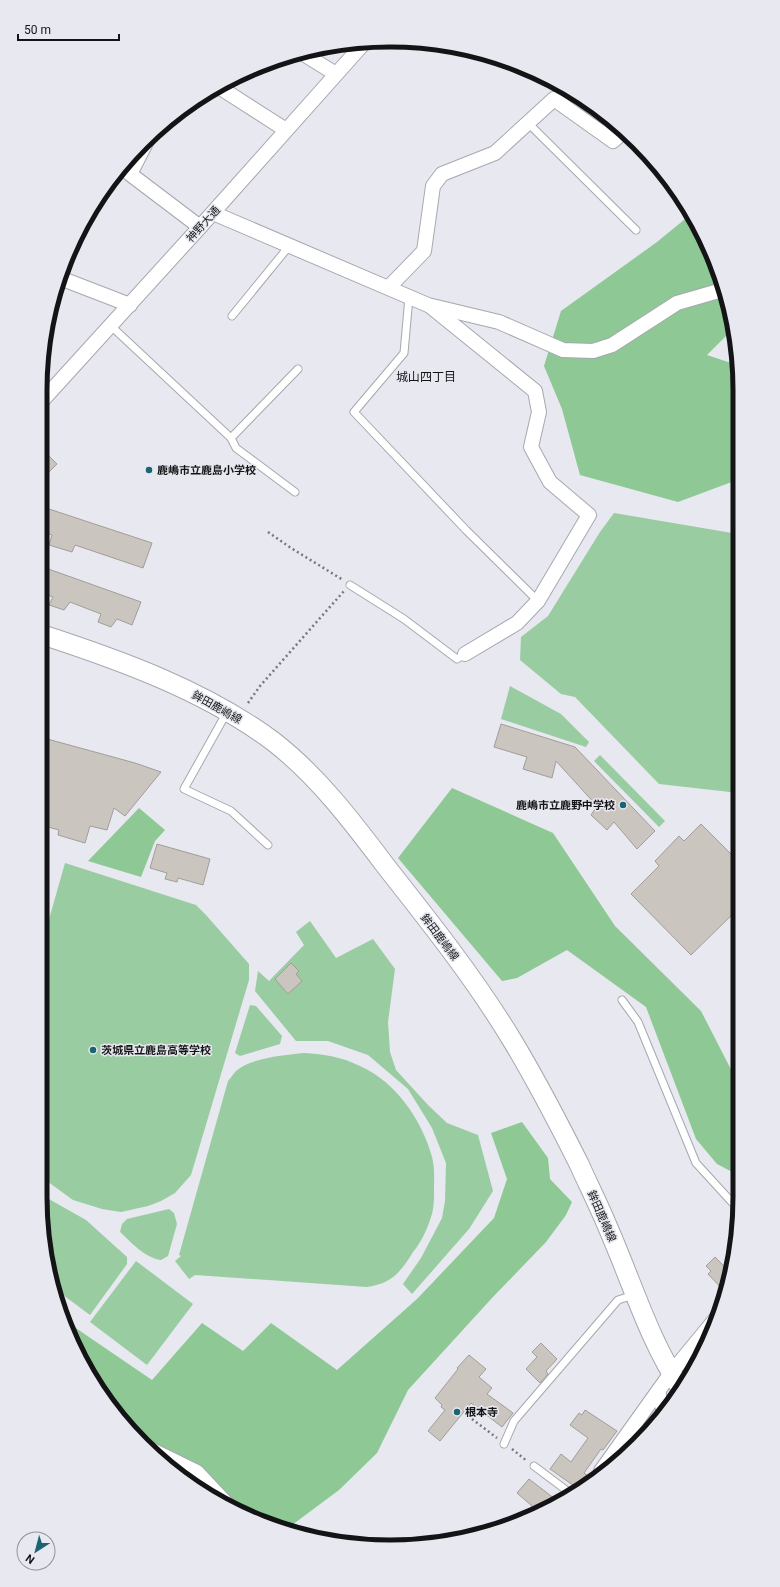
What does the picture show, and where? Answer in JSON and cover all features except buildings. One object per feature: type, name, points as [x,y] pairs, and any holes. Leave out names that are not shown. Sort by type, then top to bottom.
[{"type":"main road","name":"鉾田鹿嶋線","points":[[47,636],[136,668],[181,688],[227,712],[275,743],[297,761],[330,796],[434,928],[486,1000],[516,1046],[547,1102],[578,1164],[610,1231],[652,1337],[678,1383]]},
{"type":"street","name":"神野大通","points":[[47,395],[200,228],[359,49]]},
{"type":"street","points":[[309,57],[336,74]]},
{"type":"street","points":[[224,90],[286,130]]},
{"type":"street","points":[[389,287],[424,250],[433,186],[442,174],[495,153],[554,99],[613,141],[620,135]]},
{"type":"street","points":[[140,156],[130,174],[200,228]]},
{"type":"street","points":[[213,213],[389,287],[428,305],[499,322],[563,350],[593,351],[612,345],[677,303],[718,291]]},
{"type":"street","points":[[65,280],[130,305]]},
{"type":"street","points":[[428,305],[535,391],[539,412],[531,447],[550,482],[589,515],[538,601],[517,623],[465,654]]},
{"type":"street","points":[[607,1462],[671,1373],[706,1331]]},
{"type":"street","points":[[658,1392],[662,1406]]},
{"type":"street","points":[[167,1457],[197,1472],[217,1493]]},
{"type":"lane","points":[[528,123],[636,230]]},
{"type":"lane","points":[[232,316],[290,245]]},
{"type":"lane","points":[[410,297],[404,353],[354,412],[466,530],[538,601]]},
{"type":"lane","points":[[111,326],[231,438],[236,448],[296,492]]},
{"type":"lane","points":[[231,438],[298,369]]},
{"type":"lane","points":[[350,585],[404,619],[457,659],[465,654]]},
{"type":"lane","points":[[227,712],[184,789],[231,811],[268,845]]},
{"type":"lane","points":[[622,1000],[638,1022],[696,1162],[733,1203]]},
{"type":"lane","points":[[504,1444],[514,1421],[618,1300],[634,1294]]},
{"type":"lane","points":[[534,1466],[567,1491]]},
{"type":"path","points":[[248,703],[260,686],[350,585],[268,532]]},
{"type":"green space","points":[[686,218],[698,238],[715,280],[728,334],[707,355],[732,363],[732,368],[733,481],[678,502],[580,475],[562,409],[544,366],[561,311],[657,242]]},
{"type":"green space","points":[[614,513],[733,533],[733,792],[659,784],[575,697],[561,694],[520,660],[521,637],[548,616],[600,532]]},
{"type":"green space","points":[[510,686],[561,714],[589,742],[586,747],[501,719]]},
{"type":"green space","points":[[600,755],[665,821],[659,827],[594,761]]},
{"type":"green space","points":[[452,788],[553,833],[615,926],[701,1011],[733,1073],[733,1172],[717,1164],[696,1139],[646,1007],[567,950],[517,978],[502,981],[398,858]]},
{"type":"green space","points":[[139,808],[165,830],[155,841],[141,877],[88,861]]},
{"type":"green space","points":[[65,863],[196,905],[249,964],[249,980],[191,1175],[175,1193],[161,1201],[148,1206],[121,1212],[102,1209],[73,1200],[47,1181],[47,926]]},
{"type":"green space","points":[[310,921],[336,958],[373,939],[395,969],[388,1022],[390,1052],[396,1070],[428,1105],[447,1123],[478,1135],[493,1191],[469,1229],[412,1294],[403,1284],[421,1258],[442,1218],[445,1201],[446,1163],[432,1128],[408,1089],[368,1055],[328,1041],[296,1041],[255,991],[258,971],[269,981],[304,945],[296,932]]},
{"type":"green space","points":[[250,1005],[256,1006],[282,1036],[280,1044],[240,1056],[235,1053]]},
{"type":"green space","points":[[304,1053],[340,1058],[373,1073],[396,1092],[414,1116],[428,1143],[434,1169],[434,1197],[432,1214],[424,1236],[404,1266],[394,1276],[383,1283],[367,1287],[195,1275],[189,1279],[175,1261],[181,1256],[179,1255],[228,1081],[236,1071],[250,1063],[268,1058]]},
{"type":"green space","points":[[522,1122],[548,1158],[550,1179],[572,1202],[566,1215],[546,1242],[492,1298],[408,1390],[377,1453],[339,1490],[292,1525],[259,1514],[230,1501],[223,1492],[164,1448],[146,1439],[105,1388],[82,1349],[72,1325],[152,1380],[202,1323],[243,1351],[271,1323],[337,1370],[417,1299],[494,1218],[507,1179],[491,1133]]},
{"type":"green space","points":[[47,1198],[86,1220],[127,1257],[127,1264],[90,1315],[61,1294],[50,1242]]},
{"type":"green space","points":[[169,1209],[174,1213],[177,1224],[168,1256],[161,1260],[155,1259],[144,1253],[120,1232],[122,1224],[127,1219]]},
{"type":"green space","points":[[136,1261],[193,1304],[147,1365],[90,1322]]},
{"type":"place","name":"鹿嶋市立鹿島小学校","points":[[149,470]]},
{"type":"place","name":"鹿嶋市立鹿野中学校","points":[[623,805]]},
{"type":"place","name":"茨城県立鹿島高等学校","points":[[93,1050]]},
{"type":"place","name":"根本寺","points":[[457,1412]]},
{"type":"district","name":"城山四丁目","points":[[426,377]]}]
